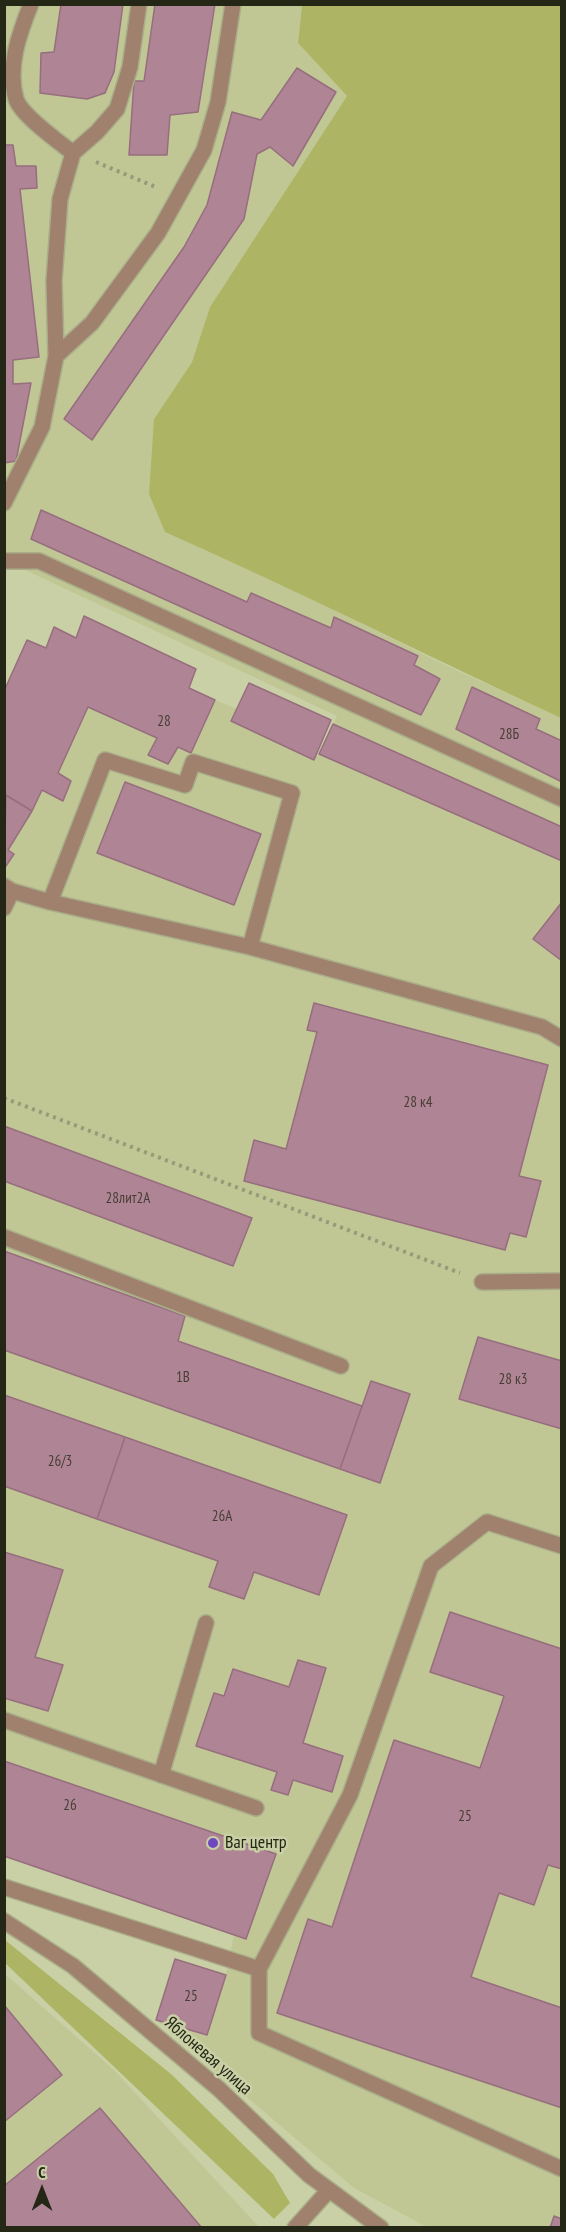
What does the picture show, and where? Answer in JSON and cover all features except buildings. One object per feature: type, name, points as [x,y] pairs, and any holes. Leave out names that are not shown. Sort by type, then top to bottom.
[{"type":"lane","points":[[31,4],[12,59],[16,100],[39,126],[73,153]]},
{"type":"lane","points":[[4,503],[42,427],[56,356],[54,281],[60,199],[73,153],[97,132],[117,109],[130,67],[139,4]]},
{"type":"lane","points":[[56,356],[92,323],[158,233],[204,150],[218,102],[233,4]]},
{"type":"lane","points":[[4,561],[39,561],[561,799]]},
{"type":"lane","points":[[50,902],[105,760],[185,785],[192,762],[292,792],[250,947]]},
{"type":"lane","points":[[4,908],[8,889],[50,902],[250,947],[542,1028],[561,1039]]},
{"type":"lane","points":[[4,1237],[340,1366]]},
{"type":"lane","points":[[482,1282],[561,1281]]},
{"type":"lane","points":[[561,1546],[487,1522],[431,1566],[350,1795],[259,1969],[259,2033],[561,2169]]},
{"type":"lane","points":[[161,1775],[206,1623]]},
{"type":"lane","points":[[4,1720],[256,1808]]},
{"type":"lane","points":[[4,1887],[259,1969]]},
{"type":"lane","name":"Яблоневая улица","points":[[4,1921],[73,1966],[219,2089],[309,2175],[381,2228]]},
{"type":"lane","points":[[295,2228],[329,2190]]},
{"type":"path","points":[[73,153],[178,197]]},
{"type":"path","points":[[4,1098],[482,1282]]},
{"type":"shaded area","points":[[5,5],[302,5],[298,43],[347,96],[210,307],[192,362],[154,419],[277,581],[439,662],[561,718],[561,2227],[427,2227],[354,2188],[156,2020],[175,1959],[226,1974],[234,1935],[5,1856],[4,869],[14,854],[8,850],[42,790],[63,801],[71,781],[58,773],[88,707],[157,738],[149,755],[168,764],[178,747],[191,752],[215,700],[237,709],[232,722],[314,760],[337,716],[25,570],[5,565]]},
{"type":"shaded area","points":[[302,5],[561,5],[561,718],[165,532],[149,494],[154,419],[192,362],[210,307],[347,96],[298,43]]},
{"type":"shaded area","points":[[5,1940],[171,2074],[273,2174],[290,2203],[274,2219],[5,1963]]},
{"type":"shaded area","points":[[4,1973],[114,2070],[259,2227],[5,2227]]},
{"type":"place","name":"Ваг центр","points":[[213,1843]]}]
